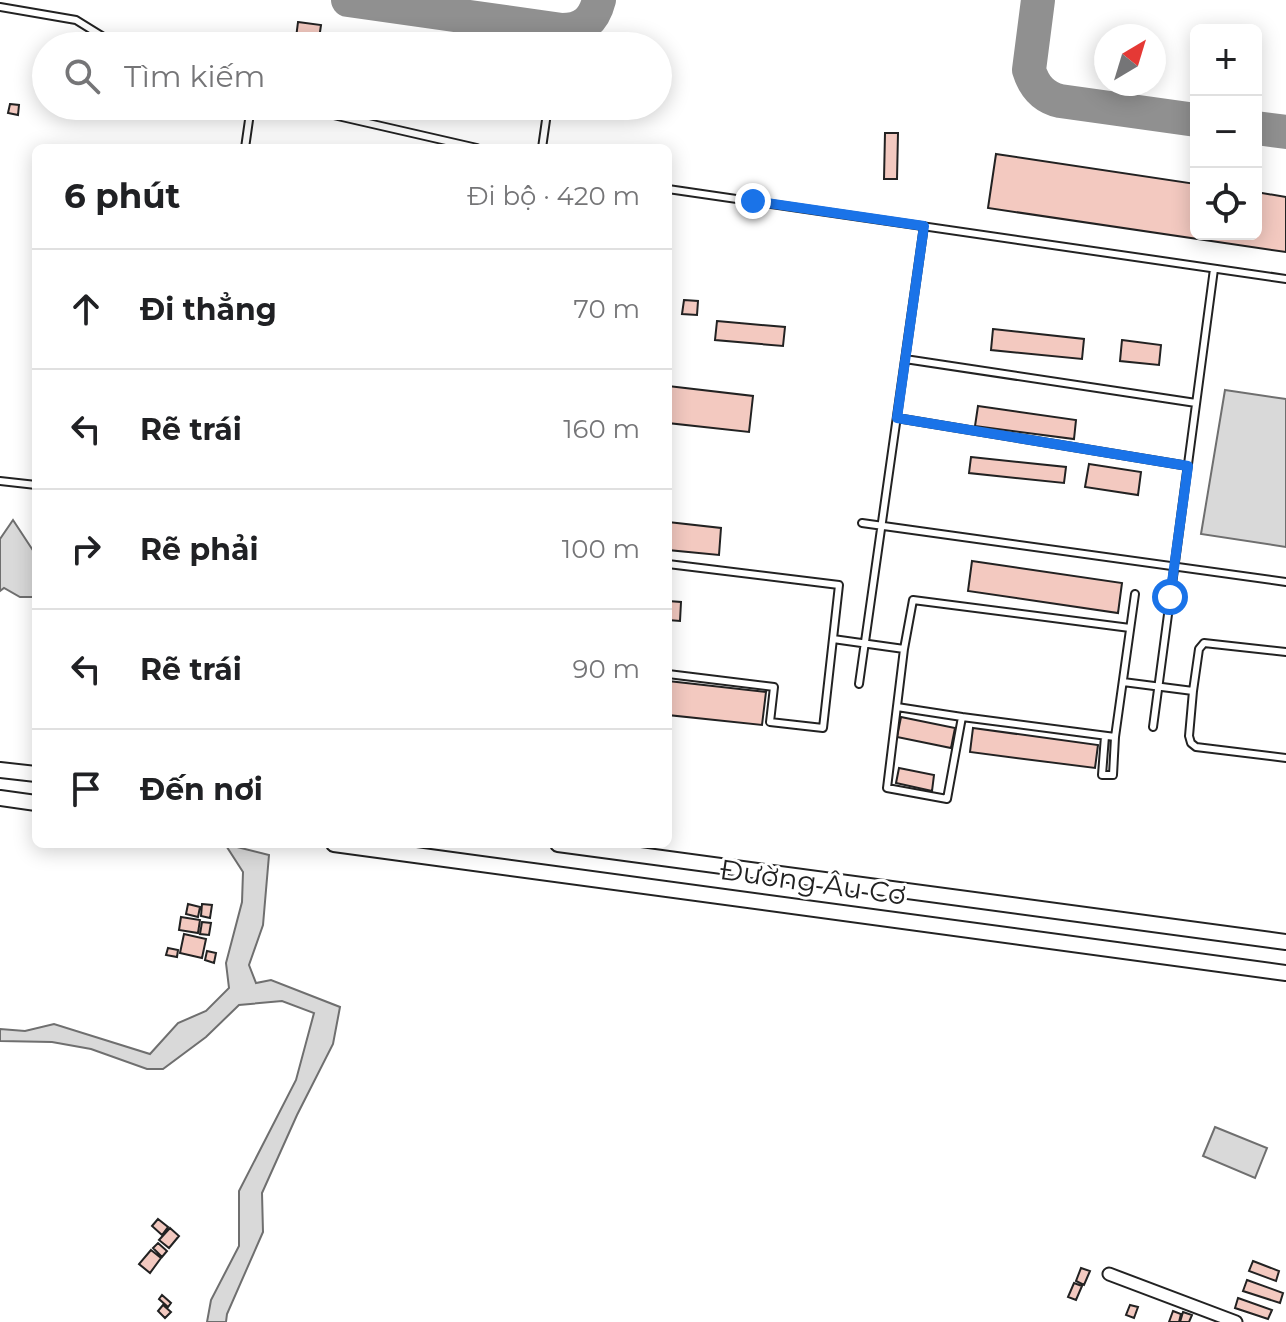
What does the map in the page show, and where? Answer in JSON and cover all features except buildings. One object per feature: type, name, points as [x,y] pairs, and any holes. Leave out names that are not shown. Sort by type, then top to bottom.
[{"type":"street","points":[[0,770],[32,774]]},
{"type":"street","points":[[0,798],[32,802]]},
{"type":"street","name":"Đường Âu Cơ","points":[[392,848],[450,852],[1286,973]]},
{"type":"street","name":"Đường Âu Cơ","points":[[588,848],[1286,942]]},
{"type":"street","points":[[1109,1274],[1229,1321]]},
{"type":"lane","points":[[0,7],[76,20],[95,32]]},
{"type":"lane","points":[[246,144],[249,120]]},
{"type":"lane","points":[[355,120],[460,144]]},
{"type":"lane","points":[[543,144],[546,120]]},
{"type":"lane","points":[[672,190],[1286,279]]},
{"type":"lane","points":[[859,684],[924,226]]},
{"type":"lane","points":[[1153,727],[1214,269]]},
{"type":"lane","points":[[905,359],[1196,403]]},
{"type":"lane","points":[[897,418],[1188,466]]},
{"type":"lane","points":[[0,481],[32,485]]},
{"type":"lane","points":[[862,523],[1286,582]]},
{"type":"lane","points":[[672,564],[839,585],[823,728],[770,722],[774,687],[672,674]]},
{"type":"lane","points":[[1105,736],[1102,775],[1113,775],[1115,737],[1135,594]]},
{"type":"lane","points":[[962,717],[947,799],[887,788],[913,600],[1130,628]]},
{"type":"lane","points":[[833,639],[904,649]]},
{"type":"lane","points":[[1286,652],[1204,643],[1199,649],[1193,691],[1191,743],[1196,747],[1286,758]]},
{"type":"lane","points":[[1123,682],[1193,691]]},
{"type":"lane","points":[[897,707],[1115,737]]},
{"type":"shaded area","points":[[1225,390],[1286,399],[1286,547],[1201,534]]},
{"type":"shaded area","points":[[13,520],[32,549],[32,597],[20,597],[4,588],[0,591],[0,539]]},
{"type":"shaded area","points":[[228,848],[269,855],[263,925],[249,965],[256,983],[271,980],[340,1007],[333,1044],[262,1193],[263,1232],[226,1322],[207,1322],[211,1300],[239,1246],[239,1191],[296,1080],[314,1013],[282,1001],[239,1005],[206,1037],[163,1069],[147,1069],[91,1049],[52,1042],[0,1041],[0,1029],[25,1031],[54,1024],[150,1054],[178,1023],[206,1011],[229,988],[226,963],[242,902],[243,872]]},
{"type":"shaded area","points":[[1215,1127],[1267,1148],[1255,1178],[1203,1156]]},
{"type":"taxiway","points":[[348,0],[562,30],[582,26],[594,13],[599,0]]},
{"type":"taxiway","points":[[1038,0],[1029,70],[1044,94],[1060,101],[1190,119]]},
{"type":"taxiway","points":[[1262,129],[1286,132]]},
{"type":"route","points":[[753,201],[924,226],[897,418],[1188,466],[1170,597]]}]
